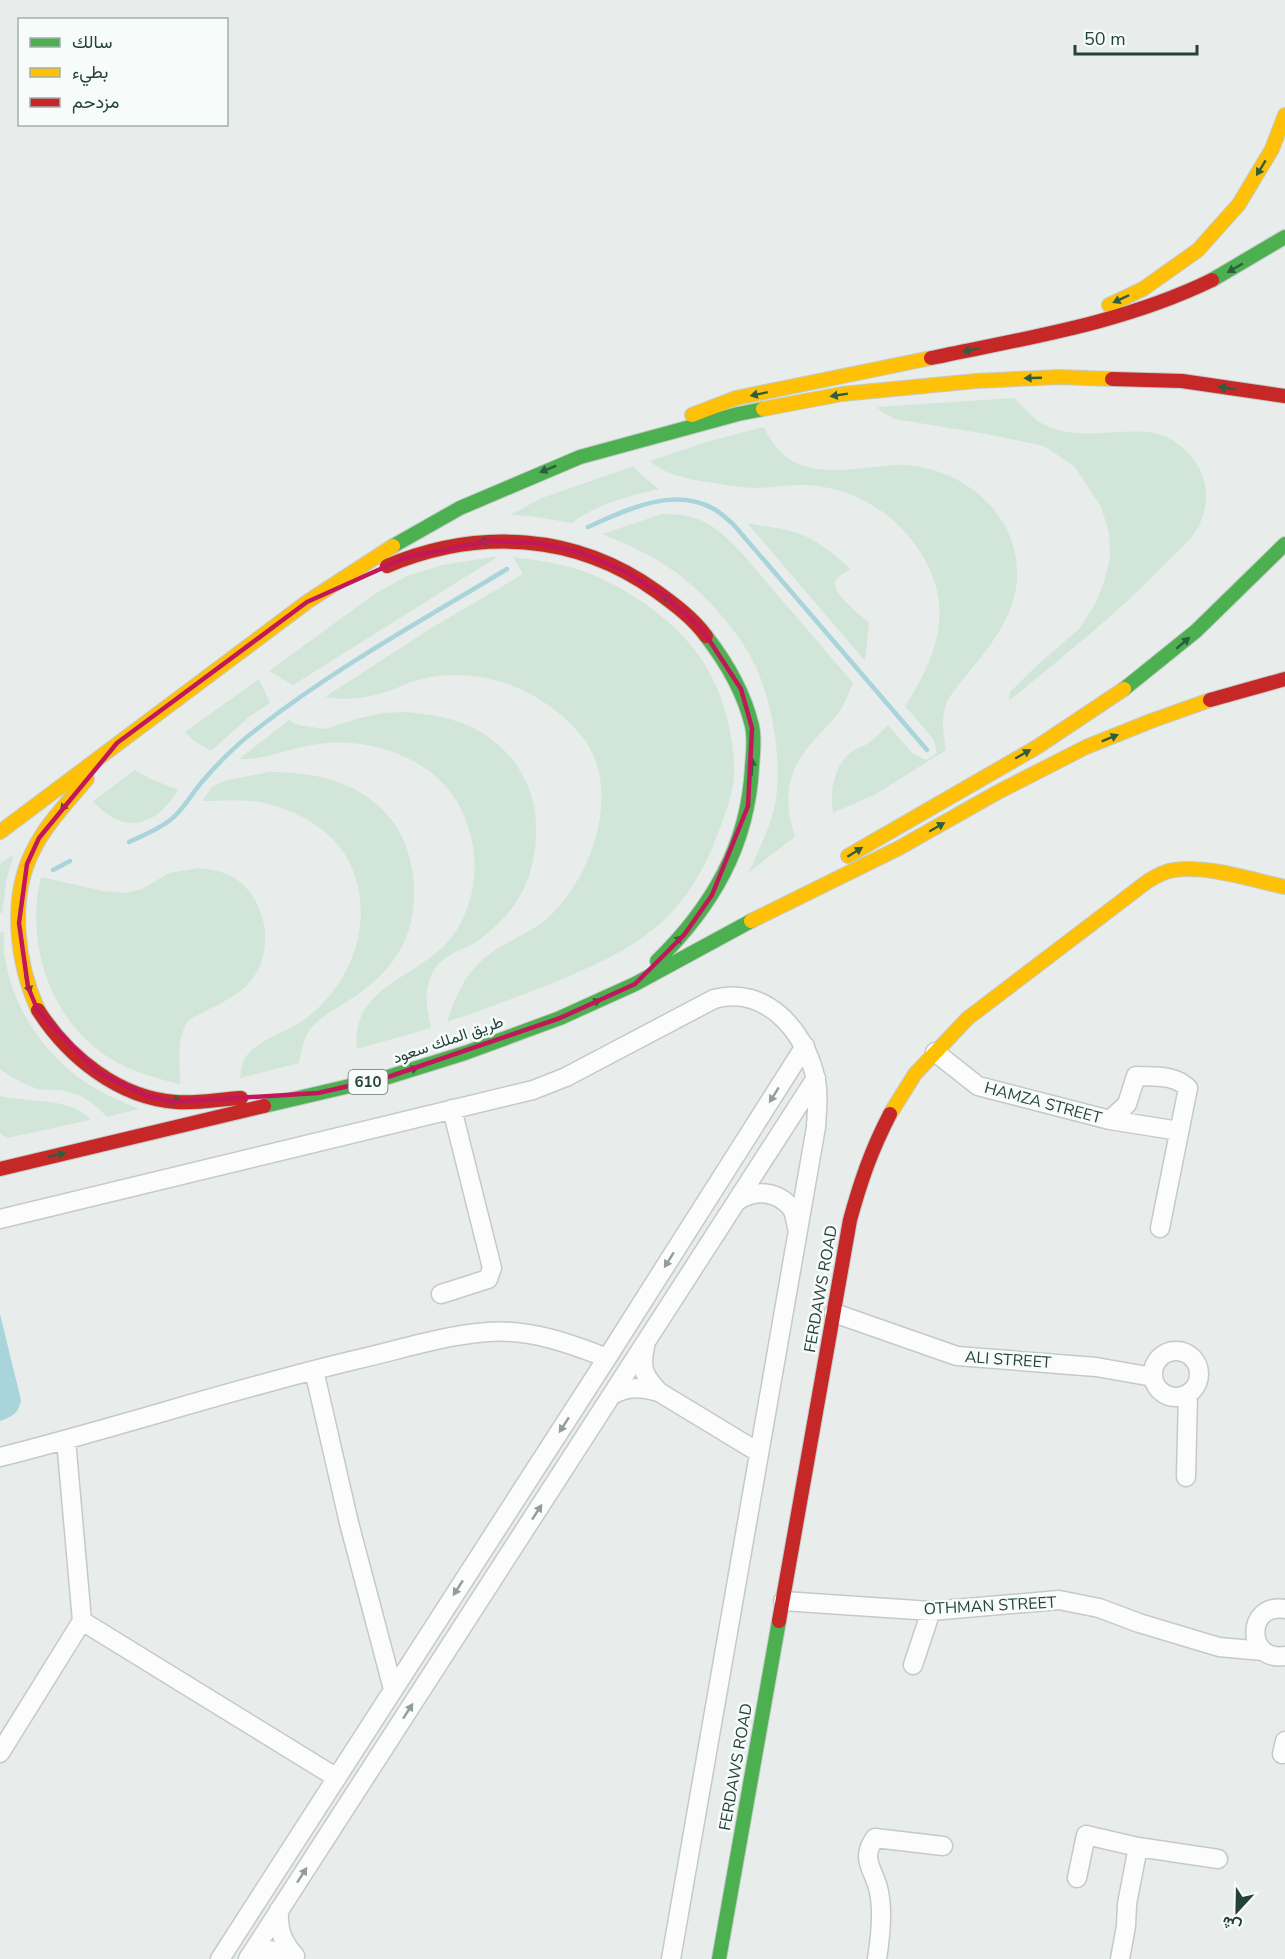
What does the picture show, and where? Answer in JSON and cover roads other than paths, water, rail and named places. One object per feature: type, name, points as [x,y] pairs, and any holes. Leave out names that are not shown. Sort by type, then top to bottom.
[{"type":"main road","points":[[1049,333],[1143,289],[1198,250],[1239,204],[1272,149],[1285,116]]},
{"type":"main road","points":[[0,832],[307,602],[388,549],[460,508],[579,457],[736,399],[1117,317],[1180,296],[1221,276],[1285,237]]},
{"type":"main road","points":[[579,457],[738,414],[831,396],[976,381],[1059,377],[1182,381],[1285,396]]},
{"type":"main road","points":[[307,602],[407,557],[449,545],[490,541],[538,543],[582,553],[622,570],[664,595],[702,629],[723,658],[741,689],[753,728],[753,767],[748,806],[735,847],[712,895],[684,935],[635,984]]},
{"type":"main road","points":[[716,939],[878,837],[1039,745],[1098,708],[1181,646],[1239,592],[1285,544]]},
{"type":"main road","points":[[716,939],[899,848],[998,792],[1086,747],[1230,693],[1285,679]]},
{"type":"main road","points":[[117,743],[39,838],[27,864],[21,892],[19,923],[22,960],[28,987],[38,1011],[53,1032],[97,1072],[118,1085],[145,1095],[173,1102],[318,1093]]},
{"type":"main road","name":"FERDAWS ROAD","points":[[719,1959],[850,1220],[862,1175],[898,1098],[915,1074],[968,1018],[1156,876],[1171,871],[1198,870],[1285,887]]},
{"type":"main road","name":"طريق الملك سعود","points":[[0,1169],[388,1077],[465,1053],[560,1018],[635,984],[716,939]]},
{"type":"street","points":[[0,1219],[533,1089],[566,1077],[714,999],[727,995],[743,996],[761,1002],[776,1011],[805,1046],[816,1078],[816,1127],[671,1959]]},
{"type":"street","points":[[220,1959],[805,1046]]},
{"type":"street","name":"HAMZA STREET","points":[[935,1052],[978,1086],[1118,1121],[1179,1131]]},
{"type":"street","points":[[1118,1121],[1127,1104],[1136,1076],[1170,1078],[1181,1081],[1188,1088],[1160,1228]]},
{"type":"street","points":[[248,1959],[816,1078]]},
{"type":"street","points":[[441,1294],[488,1279],[492,1268],[452,1109]]},
{"type":"street","points":[[736,1202],[745,1195],[755,1192],[778,1197],[792,1210],[797,1230]]},
{"type":"street","name":"ALI STREET","points":[[834,1313],[957,1356],[1096,1366],[1153,1377]]},
{"type":"street","points":[[0,1457],[314,1370],[452,1337],[490,1332],[530,1334],[569,1343],[607,1358]]},
{"type":"street","points":[[645,1343],[643,1370],[648,1380],[659,1392],[759,1452]]},
{"type":"street","points":[[1167,1352],[1183,1352],[1195,1360],[1199,1375],[1198,1382],[1188,1394],[1181,1397],[1166,1395],[1159,1391],[1153,1377],[1156,1362],[1167,1352]]},
{"type":"street","points":[[314,1370],[349,1523],[393,1689]]},
{"type":"street","points":[[612,1395],[623,1389],[634,1387],[659,1392]]},
{"type":"street","points":[[1186,1477],[1188,1394]]},
{"type":"street","points":[[0,1753],[82,1621],[66,1440]]},
{"type":"street","points":[[496,1530],[517,1544]]},
{"type":"street","name":"OTHMAN STREET","points":[[783,1601],[931,1611],[1059,1600],[1099,1608],[1139,1623],[1219,1647],[1263,1651],[1271,1656],[1285,1656]]},
{"type":"street","points":[[1263,1651],[1256,1639],[1256,1624],[1265,1612],[1272,1609],[1285,1609]]},
{"type":"street","points":[[913,1665],[931,1611]]},
{"type":"street","points":[[82,1621],[337,1778]]},
{"type":"street","points":[[1077,1878],[1086,1834],[1138,1847],[1218,1859]]},
{"type":"street","points":[[877,1959],[880,1939],[879,1892],[867,1860],[869,1847],[875,1838],[943,1846]]},
{"type":"street","points":[[1120,1959],[1127,1904],[1138,1847]]},
{"type":"street","points":[[279,1910],[280,1933],[284,1943],[297,1958]]},
{"type":"street","points":[[248,1959],[262,1951],[270,1950],[297,1958]]},
{"type":"water","points":[[0,1314],[21,1400],[14,1414],[0,1421]]},
{"type":"waterway","points":[[588,527],[634,508],[666,500],[698,502],[717,511],[733,524],[927,750]]},
{"type":"waterway","points":[[129,842],[160,827],[174,817],[228,754],[249,735],[317,685],[507,569]]},
{"type":"waterway","points":[[53,870],[70,861]]}]
